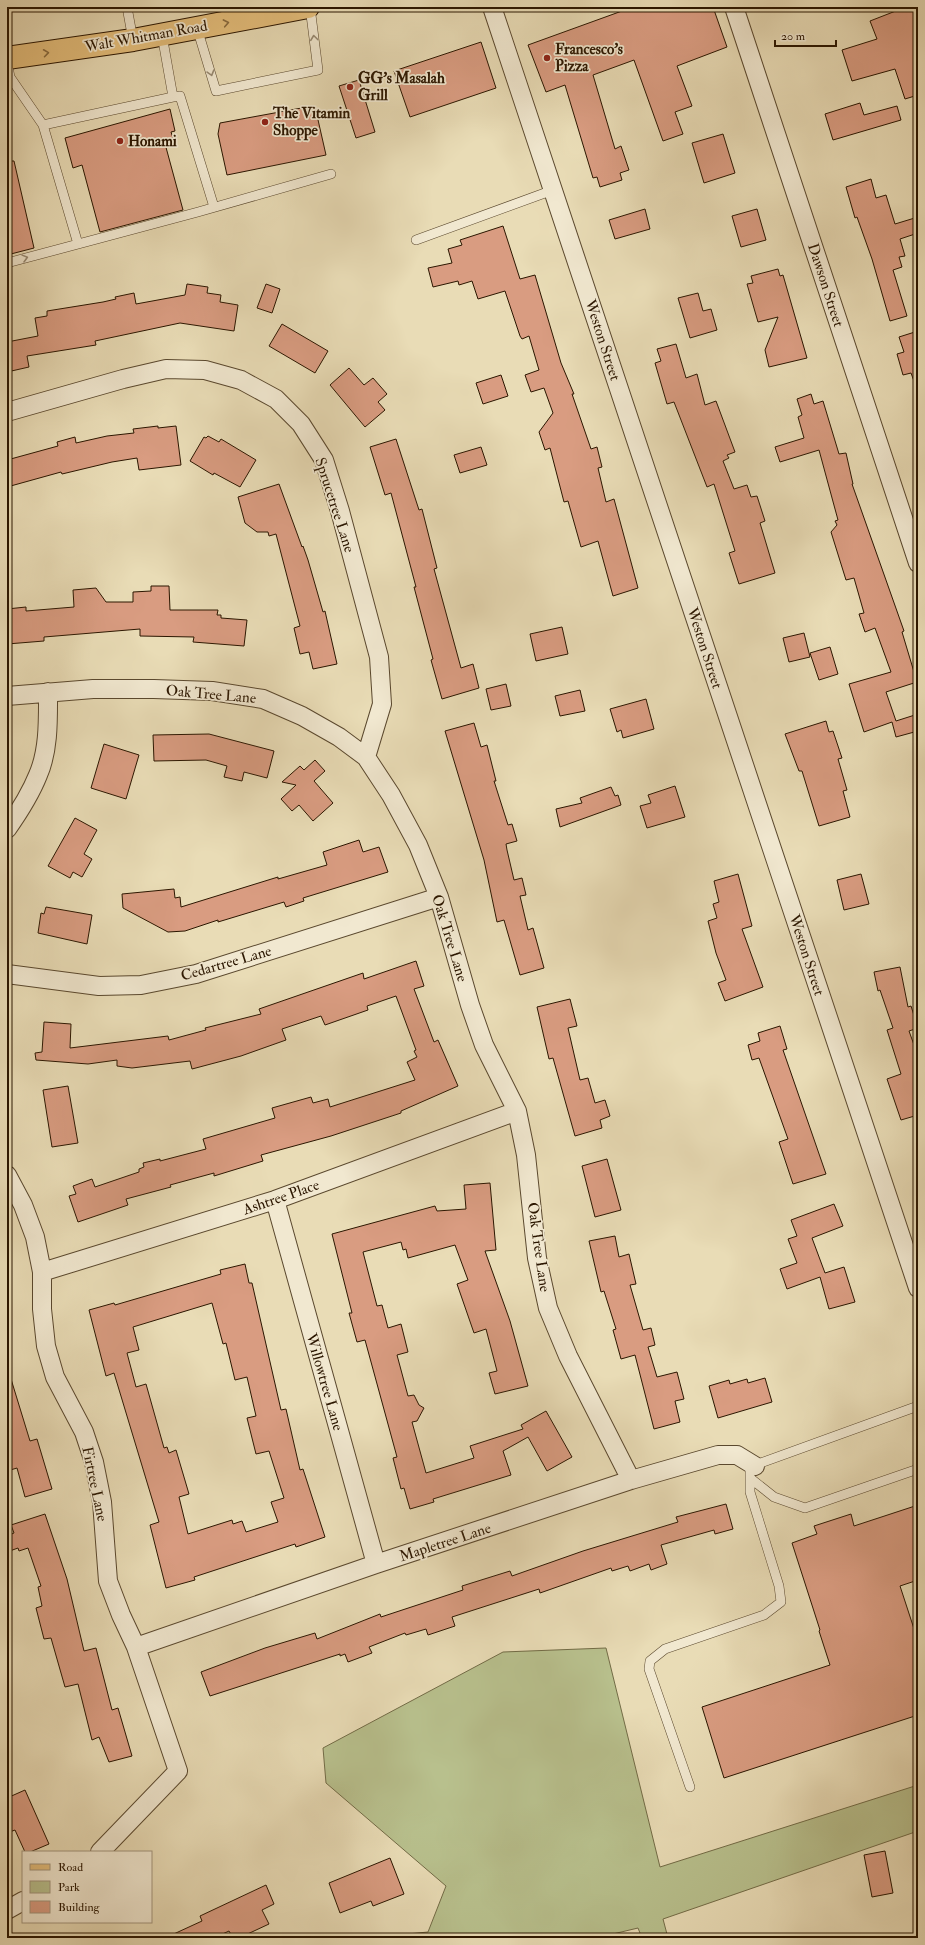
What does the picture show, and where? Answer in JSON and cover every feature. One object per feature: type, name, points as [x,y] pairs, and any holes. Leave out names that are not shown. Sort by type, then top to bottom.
[{"type":"main road","name":"Walt Whitman Road","points":[[7,58],[162,35],[309,7]]},
{"type":"street","name":"Weston Street","points":[[492,7],[918,1288]]},
{"type":"street","name":"Dawson Street","points":[[734,7],[918,563]]},
{"type":"street","name":"Sprucetree Lane","points":[[7,412],[123,379],[166,369],[205,370],[241,380],[276,399],[301,424],[324,460],[340,511],[379,657],[382,704],[366,757]]},
{"type":"street","name":"Oak Tree Lane","points":[[7,696],[93,689],[154,689],[212,691],[264,699],[302,716],[339,737],[366,757],[391,795],[418,845],[439,897],[470,1006],[484,1045],[517,1111],[526,1155],[537,1258],[548,1308],[568,1356],[631,1480]]},
{"type":"street","points":[[7,829],[25,803],[39,774],[47,735],[48,692]]},
{"type":"street","name":"Cedartree Lane","points":[[7,974],[99,986],[141,985],[196,974],[439,897]]},
{"type":"street","name":"Ashtree Place","points":[[42,1272],[275,1200],[517,1111]]},
{"type":"street","name":"Firtree Lane","points":[[7,1175],[23,1206],[35,1237],[42,1272],[42,1309],[46,1346],[55,1376],[84,1432],[94,1462],[102,1502],[108,1581],[121,1615],[136,1647],[178,1771],[101,1851]]},
{"type":"street","name":"Willowtree Lane","points":[[275,1200],[376,1564]]},
{"type":"street","name":"Mapletree Lane","points":[[136,1647],[376,1564],[631,1480],[718,1455],[737,1455],[753,1472]]},
{"type":"street","points":[[7,1910],[22,1902]]},
{"type":"lane","points":[[126,7],[132,40]]},
{"type":"lane","points":[[197,28],[216,91],[318,70],[309,7]]},
{"type":"lane","points":[[162,35],[173,97]]},
{"type":"lane","points":[[7,62],[10,77],[43,125],[78,244]]},
{"type":"lane","points":[[43,125],[180,96],[214,207]]},
{"type":"lane","points":[[7,263],[331,174]]},
{"type":"lane","points":[[416,240],[553,190]]},
{"type":"lane","points":[[690,1787],[649,1669],[650,1661],[665,1649],[764,1615],[781,1602],[779,1586],[750,1492],[753,1472],[758,1464],[918,1406]]},
{"type":"lane","points":[[753,1472],[774,1497],[805,1508],[918,1470]]},
{"type":"green space","points":[[606,1648],[660,1867],[918,1785],[918,1831],[663,1919],[668,1938],[642,1938],[638,1928],[596,1938],[367,1938],[428,1932],[446,1886],[326,1783],[323,1748],[503,1652]]},
{"type":"building","points":[[633,7],[713,7],[727,47],[677,66],[692,106],[675,112],[683,134],[663,141],[634,60],[593,75],[615,149],[621,146],[629,170],[620,173],[622,180],[600,187],[597,177],[593,178],[565,85],[546,92],[528,45]]},
{"type":"building","points":[[906,7],[918,7],[918,95],[905,99],[895,69],[852,81],[842,50],[877,39],[870,21]]},
{"type":"building","points":[[481,42],[496,88],[410,117],[394,71]]},
{"type":"building","points":[[359,80],[375,132],[356,138],[339,86]]},
{"type":"building","points":[[860,103],[864,115],[897,106],[901,120],[833,140],[825,114]]},
{"type":"building","points":[[307,107],[308,112],[316,111],[326,155],[227,175],[218,134],[220,123]]},
{"type":"building","points":[[170,109],[175,131],[171,132],[173,138],[164,140],[183,210],[100,232],[82,165],[73,168],[65,138]]},
{"type":"building","points":[[723,134],[735,173],[704,183],[692,143]]},
{"type":"building","points":[[7,161],[14,161],[34,248],[7,255]]},
{"type":"building","points":[[871,179],[876,198],[886,195],[895,224],[918,217],[918,233],[900,239],[905,256],[899,257],[902,267],[893,270],[907,316],[890,321],[872,259],[857,217],[855,218],[846,187]]},
{"type":"building","points":[[645,209],[650,229],[615,239],[609,220]]},
{"type":"building","points":[[757,209],[766,240],[741,247],[732,216]]},
{"type":"building","points":[[503,226],[520,279],[535,275],[561,363],[574,394],[572,394],[591,449],[597,447],[602,467],[598,468],[606,502],[614,499],[638,588],[613,596],[598,541],[581,547],[568,501],[564,502],[550,448],[545,450],[539,432],[553,413],[544,388],[531,392],[525,375],[539,370],[529,336],[522,339],[520,336],[505,291],[478,299],[472,281],[459,285],[458,281],[433,287],[428,268],[452,263],[448,249],[462,245],[460,240]]},
{"type":"building","points":[[778,269],[780,276],[783,275],[807,358],[769,367],[765,350],[778,317],[758,322],[747,284],[753,283],[751,276]]},
{"type":"building","points":[[187,284],[208,287],[207,293],[221,295],[220,302],[238,305],[234,331],[180,323],[95,341],[96,345],[27,356],[29,367],[7,372],[7,342],[38,336],[35,318],[47,316],[47,311],[103,302],[116,299],[115,297],[134,293],[136,304],[185,295]]},
{"type":"building","points":[[266,284],[280,289],[272,313],[257,308]]},
{"type":"building","points":[[698,293],[703,311],[711,309],[717,330],[690,338],[678,298]]},
{"type":"building","points":[[282,324],[328,351],[315,373],[269,346]]},
{"type":"building","points":[[918,331],[918,384],[915,384],[911,373],[903,375],[897,354],[904,352],[899,337]]},
{"type":"building","points":[[676,344],[686,378],[697,374],[705,405],[716,401],[735,452],[727,455],[729,458],[723,461],[734,489],[747,485],[751,497],[757,496],[765,521],[760,523],[775,573],[739,584],[729,553],[735,551],[714,484],[707,487],[674,402],[667,404],[655,363],[661,361],[657,349]]},
{"type":"building","points":[[349,368],[364,385],[373,378],[387,394],[378,402],[385,410],[365,427],[330,385]]},
{"type":"building","points":[[501,375],[508,396],[483,404],[476,383]]},
{"type":"building","points":[[811,394],[814,404],[823,401],[839,454],[846,453],[852,484],[904,631],[902,632],[917,682],[886,692],[896,721],[918,714],[918,731],[896,737],[892,722],[864,732],[849,684],[891,672],[875,628],[865,632],[859,614],[864,613],[854,578],[846,580],[831,532],[837,525],[835,521],[838,520],[819,450],[780,462],[775,447],[804,438],[798,417],[802,415],[797,399]]},
{"type":"building","points":[[158,426],[158,428],[176,426],[181,465],[139,470],[137,458],[112,462],[62,474],[61,472],[7,487],[7,460],[58,446],[57,442],[75,437],[76,443],[107,436],[134,433],[133,429]]},
{"type":"building","points":[[208,436],[219,442],[221,439],[256,460],[240,487],[214,473],[213,475],[190,461],[204,437],[206,438]]},
{"type":"building","points":[[396,439],[419,510],[422,509],[437,568],[434,569],[461,668],[473,664],[479,688],[442,699],[431,660],[433,659],[414,587],[416,587],[391,493],[385,495],[370,447]]},
{"type":"building","points":[[481,447],[487,465],[460,473],[454,455]]},
{"type":"building","points":[[279,484],[308,560],[323,612],[325,611],[337,664],[313,669],[309,652],[300,654],[294,628],[300,626],[276,534],[269,536],[268,532],[257,532],[245,523],[238,497]]},
{"type":"building","points":[[151,586],[169,586],[170,610],[218,610],[217,615],[221,615],[221,618],[247,620],[244,646],[193,642],[194,637],[140,636],[140,629],[44,637],[44,641],[7,644],[7,609],[26,607],[26,611],[74,607],[73,590],[96,588],[106,602],[133,602],[133,592],[151,591]]},
{"type":"building","points":[[562,627],[568,654],[536,661],[530,634]]},
{"type":"building","points":[[804,633],[810,657],[789,662],[783,638]]},
{"type":"building","points":[[830,647],[838,674],[819,680],[810,653]]},
{"type":"building","points":[[506,684],[511,706],[491,710],[486,689]]},
{"type":"building","points":[[580,690],[585,711],[560,716],[555,696]]},
{"type":"building","points":[[646,699],[654,729],[623,738],[621,730],[617,732],[610,709]]},
{"type":"building","points":[[826,721],[829,732],[833,731],[842,758],[838,759],[847,790],[843,791],[850,817],[819,826],[802,771],[799,771],[785,734]]},
{"type":"building","points":[[474,723],[481,747],[487,745],[496,781],[494,781],[508,825],[512,824],[517,841],[506,844],[507,850],[514,880],[522,878],[526,895],[520,896],[528,930],[533,928],[544,968],[520,975],[504,920],[497,922],[484,860],[445,731]]},
{"type":"building","points":[[209,734],[274,751],[267,778],[244,772],[242,781],[224,777],[227,766],[206,760],[154,761],[153,735]]},
{"type":"building","points":[[104,744],[139,755],[126,799],[91,788]]},
{"type":"building","points":[[315,760],[325,771],[314,781],[333,803],[313,821],[299,805],[292,811],[281,799],[296,785],[282,782],[300,766],[304,770]]},
{"type":"building","points":[[675,786],[685,817],[647,828],[640,806],[651,803],[648,795]]},
{"type":"building","points":[[611,787],[615,796],[618,795],[621,805],[560,827],[556,809],[582,803],[580,798]]},
{"type":"building","points":[[75,818],[97,830],[84,854],[92,859],[82,877],[73,872],[70,878],[48,866]]},
{"type":"building","points":[[359,840],[363,852],[379,847],[388,872],[303,898],[304,901],[286,907],[284,902],[218,922],[218,920],[185,931],[168,932],[123,908],[122,894],[174,889],[175,898],[180,897],[181,907],[278,877],[278,879],[327,865],[323,852]]},
{"type":"building","points":[[738,874],[752,926],[742,929],[763,987],[725,1001],[718,983],[726,980],[716,953],[708,921],[717,918],[713,904],[719,902],[714,881]]},
{"type":"building","points":[[861,874],[869,904],[844,910],[837,880]]},
{"type":"building","points":[[46,907],[92,915],[87,944],[38,933],[41,913],[44,914]]},
{"type":"building","points":[[416,961],[424,986],[414,989],[434,1042],[438,1040],[458,1086],[401,1111],[401,1113],[331,1136],[261,1155],[263,1161],[214,1176],[214,1173],[170,1185],[171,1187],[126,1199],[128,1205],[78,1222],[69,1196],[76,1194],[73,1186],[92,1179],[95,1187],[139,1172],[139,1169],[144,1167],[143,1163],[160,1159],[160,1161],[206,1149],[203,1139],[275,1118],[272,1108],[311,1097],[313,1103],[328,1099],[330,1107],[415,1080],[407,1062],[417,1057],[414,1051],[416,1050],[396,996],[367,1006],[368,1010],[325,1025],[321,1016],[282,1029],[286,1040],[241,1056],[192,1069],[190,1061],[132,1068],[117,1066],[117,1060],[88,1064],[36,1060],[35,1053],[42,1052],[44,1022],[71,1024],[70,1048],[168,1036],[169,1040],[206,1030],[205,1028],[261,1014],[259,1009],[363,973],[364,979]]},
{"type":"building","points":[[900,967],[908,1007],[911,1006],[918,1028],[909,1031],[918,1056],[918,1115],[901,1120],[887,1079],[901,1074],[887,1030],[893,1028],[880,990],[878,991],[874,972]]},
{"type":"building","points":[[570,999],[577,1026],[568,1028],[580,1080],[588,1078],[595,1103],[605,1100],[610,1116],[600,1120],[602,1128],[575,1136],[553,1058],[549,1059],[537,1007]]},
{"type":"building","points":[[780,1026],[787,1049],[783,1050],[826,1174],[793,1184],[779,1142],[788,1139],[759,1058],[752,1060],[748,1045],[760,1041],[758,1033]]},
{"type":"building","points":[[68,1086],[78,1143],[52,1147],[43,1090]]},
{"type":"building","points":[[607,1159],[621,1210],[595,1217],[582,1166]]},
{"type":"building","points":[[490,1183],[496,1250],[485,1251],[510,1321],[528,1386],[495,1394],[489,1373],[497,1371],[486,1329],[474,1333],[457,1284],[468,1280],[455,1245],[408,1258],[406,1249],[403,1250],[401,1242],[363,1252],[377,1306],[382,1305],[388,1328],[401,1324],[408,1352],[397,1355],[408,1396],[414,1395],[419,1405],[424,1408],[417,1421],[412,1422],[426,1473],[474,1458],[470,1446],[523,1429],[521,1425],[546,1411],[572,1457],[547,1471],[528,1437],[503,1451],[511,1475],[433,1499],[434,1502],[410,1509],[404,1488],[401,1489],[393,1458],[397,1457],[365,1340],[357,1342],[349,1313],[352,1313],[332,1234],[435,1206],[437,1211],[466,1209],[464,1185]]},
{"type":"building","points":[[834,1204],[843,1226],[812,1238],[825,1273],[844,1267],[855,1302],[829,1309],[820,1277],[787,1289],[780,1269],[797,1263],[788,1239],[797,1236],[791,1220]]},
{"type":"building","points":[[615,1236],[619,1257],[629,1254],[636,1284],[630,1285],[643,1330],[651,1328],[655,1345],[648,1347],[657,1377],[677,1372],[684,1399],[675,1401],[680,1422],[654,1429],[635,1355],[621,1359],[613,1330],[616,1329],[604,1291],[601,1292],[589,1241]]},
{"type":"building","points":[[245,1264],[249,1283],[252,1283],[281,1410],[286,1409],[300,1470],[303,1469],[325,1537],[296,1547],[295,1544],[194,1577],[195,1580],[166,1588],[150,1525],[159,1522],[114,1373],[106,1376],[89,1310],[114,1303],[115,1305],[221,1274],[220,1270]],"holes":[[[212,1303],[223,1344],[226,1343],[235,1380],[247,1377],[256,1416],[247,1418],[256,1454],[269,1451],[284,1498],[271,1502],[278,1522],[246,1532],[242,1521],[233,1524],[232,1520],[188,1534],[179,1497],[189,1494],[176,1450],[169,1453],[167,1447],[164,1448],[146,1384],[136,1387],[127,1353],[139,1350],[133,1327]]]},
{"type":"building","points":[[765,1378],[772,1402],[718,1418],[709,1386],[729,1380],[730,1384],[747,1379],[748,1383]]},
{"type":"building","points":[[7,1379],[11,1379],[30,1441],[37,1439],[52,1489],[25,1497],[17,1468],[7,1471]]},
{"type":"building","points":[[726,1504],[733,1529],[715,1534],[714,1530],[661,1545],[667,1564],[651,1570],[649,1564],[630,1571],[628,1566],[612,1571],[611,1568],[540,1593],[539,1589],[452,1617],[455,1626],[428,1635],[426,1629],[406,1635],[405,1633],[369,1647],[372,1653],[348,1662],[345,1654],[340,1656],[340,1654],[210,1696],[201,1672],[265,1648],[315,1633],[317,1639],[380,1614],[381,1617],[463,1590],[462,1586],[510,1571],[512,1576],[583,1551],[678,1522],[676,1517]]},
{"type":"building","points":[[918,1505],[918,1580],[900,1586],[918,1641],[918,1715],[724,1778],[702,1707],[830,1665],[792,1543],[817,1534],[814,1526],[851,1514],[854,1526]]},
{"type":"building","points":[[45,1514],[67,1579],[84,1651],[96,1648],[112,1710],[118,1708],[132,1756],[109,1762],[99,1737],[92,1740],[78,1684],[65,1687],[51,1638],[44,1639],[36,1608],[42,1606],[38,1587],[41,1586],[28,1548],[19,1551],[18,1548],[7,1552],[7,1536],[14,1533],[11,1525]]},
{"type":"building","points":[[25,1790],[49,1844],[32,1851],[25,1851],[15,1830],[7,1833],[7,1798]]},
{"type":"building","points":[[885,1851],[893,1893],[872,1897],[864,1855]]},
{"type":"building","points":[[390,1858],[404,1894],[373,1906],[371,1901],[340,1913],[329,1883]]},
{"type":"building","points":[[266,1885],[274,1904],[262,1910],[269,1924],[239,1938],[233,1938],[229,1931],[214,1938],[165,1938],[202,1921],[200,1916]]},
{"type":"place","name":"Francesco's Pizza","points":[[547,58]]},
{"type":"place","name":"GG's Masalah Grill","points":[[350,87]]},
{"type":"place","name":"The Vitamin Shoppe","points":[[265,122]]},
{"type":"place","name":"Honami","points":[[120,141]]}]
